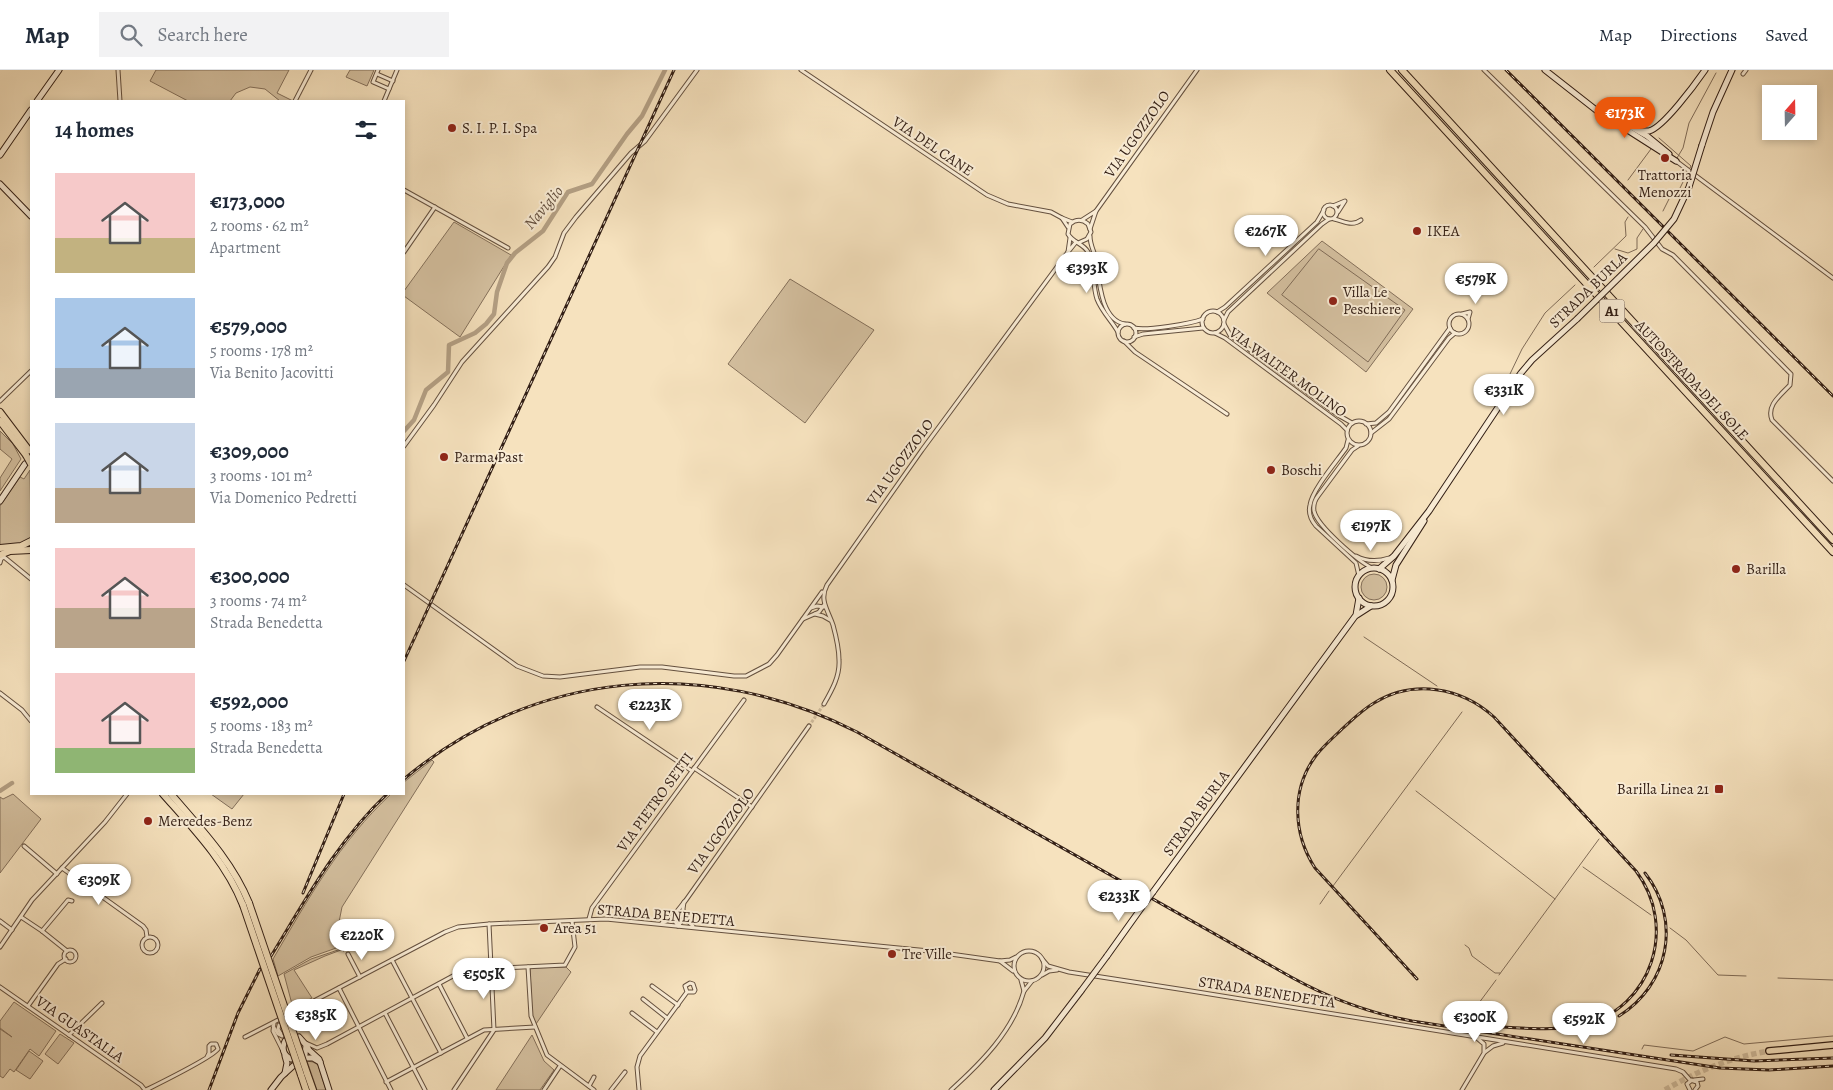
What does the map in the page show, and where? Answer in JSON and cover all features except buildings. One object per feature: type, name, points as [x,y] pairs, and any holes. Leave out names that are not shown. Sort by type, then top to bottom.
[{"type":"highway","name":"AUTOSTRADA DEL SOLE","points":[[1390,70],[1833,552]]},
{"type":"highway","name":"AUTOSTRADA DEL SOLE","points":[[1402,70],[1833,540]]},
{"type":"highway","points":[[0,412],[30,451],[28,464]]},
{"type":"highway","points":[[0,421],[30,451]]},
{"type":"highway","points":[[0,548],[21,546],[30,542]]},
{"type":"highway","points":[[0,555],[4,552],[30,550]]},
{"type":"highway","points":[[164,795],[216,856],[246,904]]},
{"type":"highway","points":[[172,795],[223,857],[240,884],[304,1074],[313,1090]]},
{"type":"highway","points":[[304,1074],[306,1090]]},
{"type":"main road","points":[[38,100],[59,70]]},
{"type":"main road","points":[[1545,70],[1596,110],[1676,161]]},
{"type":"main road","points":[[1612,119],[1626,125],[1641,135],[1648,134],[1685,98],[1705,70]]},
{"type":"main road","name":"STRADA BURLA","points":[[1379,569],[1394,556],[1428,512],[1521,373],[1532,360],[1578,319],[1654,243],[1674,218],[1690,187],[1713,112],[1730,73]]},
{"type":"main road","points":[[1586,101],[1639,131],[1648,134],[1676,161]]},
{"type":"main road","points":[[0,155],[30,111]]},
{"type":"main road","points":[[1656,128],[1654,136],[1656,143]]},
{"type":"main road","points":[[1648,134],[1649,143]]},
{"type":"main road","points":[[0,184],[30,215]]},
{"type":"main road","points":[[0,190],[8,192]]},
{"type":"main road","points":[[0,501],[28,464]]},
{"type":"main road","name":"STRADA BURLA","points":[[994,1090],[1045,1038],[1081,991],[1356,615],[1371,606],[1377,606],[1387,601],[1392,592],[1392,580],[1396,565],[1428,512]]},
{"type":"main road","points":[[1359,576],[1362,572],[1372,568],[1384,571],[1392,580]]},
{"type":"main road","name":"STRADA BURLA","points":[[1356,615],[1358,598],[1355,587],[1359,576]]},
{"type":"main road","points":[[1358,598],[1371,606]]},
{"type":"main road","points":[[299,1037],[306,1043],[309,1050],[319,1058],[329,1090]]},
{"type":"main road","points":[[283,1038],[287,1062],[285,1073]]},
{"type":"main road","points":[[306,1043],[306,1056],[320,1062]]},
{"type":"main road","points":[[1769,1051],[1833,1045]]},
{"type":"main road","points":[[284,1053],[291,1059]]},
{"type":"main road","points":[[272,1090],[293,1066]]},
{"type":"street","points":[[118,70],[120,100]]},
{"type":"street","points":[[296,100],[311,70]]},
{"type":"street","points":[[384,100],[398,70]]},
{"type":"street","points":[[405,445],[461,363],[548,267],[556,255],[564,232],[632,153],[645,141],[697,70]]},
{"type":"street","name":"VIA DEL CANE","points":[[801,70],[987,195],[1008,204],[1051,212],[1073,222]]},
{"type":"street","name":"VIA UGOZZOLO","points":[[824,606],[823,594],[826,586],[922,450],[1068,252],[1077,243],[1085,241],[1090,235],[1096,211],[1197,70]]},
{"type":"street","points":[[1484,70],[1645,227],[1662,249],[1673,255],[1791,374],[1790,386],[1773,404],[1770,415],[1772,420],[1833,481]]},
{"type":"street","points":[[1743,74],[1746,70]]},
{"type":"street","points":[[389,89],[373,82],[378,72],[393,81]]},
{"type":"street","points":[[1676,161],[1833,278]]},
{"type":"street","points":[[405,191],[508,248]]},
{"type":"street","points":[[1217,312],[1232,302],[1317,222],[1324,210],[1329,206],[1345,201],[1331,219],[1322,224],[1235,305],[1227,314],[1224,322]]},
{"type":"street","points":[[1334,206],[1342,220]]},
{"type":"street","points":[[405,251],[435,207]]},
{"type":"street","points":[[1324,210],[1324,216],[1331,219],[1354,224],[1361,220]]},
{"type":"street","name":"VIA UGOZZOLO","points":[[1068,252],[1070,238],[1068,227],[1073,222],[1096,211]]},
{"type":"street","points":[[1062,218],[1068,227]]},
{"type":"street","points":[[1080,220],[1088,224],[1090,229]]},
{"type":"street","name":"VIA WALTER MOLINO","points":[[1090,235],[1102,297],[1114,318],[1120,323],[1144,329],[1192,323],[1203,319],[1207,313],[1217,312],[1222,315],[1230,335],[1338,415],[1352,423]]},
{"type":"street","points":[[1070,238],[1085,248],[1089,255],[1096,294],[1120,338],[1135,352],[1227,414]]},
{"type":"street","points":[[1359,576],[1356,563],[1312,521],[1309,510],[1313,494],[1346,448],[1348,440],[1347,430],[1352,423],[1358,421],[1366,424],[1376,423],[1389,412],[1450,328],[1452,318],[1470,312],[1469,327],[1466,332],[1455,333],[1450,328]]},
{"type":"street","points":[[1461,315],[1468,320]]},
{"type":"street","points":[[1203,319],[1203,328]]},
{"type":"street","name":"VIA WALTER MOLINO","points":[[1215,333],[1220,331],[1224,322]]},
{"type":"street","points":[[1118,332],[1119,328],[1125,324]]},
{"type":"street","points":[[1134,328],[1133,346],[1135,352]]},
{"type":"street","name":"VIA WALTER MOLINO","points":[[1124,341],[1129,341],[1143,334],[1203,328],[1208,332],[1225,338],[1335,419],[1347,430]]},
{"type":"street","points":[[1372,568],[1363,564],[1320,524],[1314,509],[1318,496],[1352,450],[1368,442],[1371,433],[1389,419],[1449,338],[1455,333]]},
{"type":"street","points":[[0,401],[30,372]]},
{"type":"street","points":[[1366,424],[1371,433]]},
{"type":"street","points":[[1348,440],[1358,446]]},
{"type":"street","points":[[1348,550],[1364,560],[1382,560],[1394,556]]},
{"type":"street","points":[[0,564],[1,559],[4,557],[30,578]]},
{"type":"street","points":[[405,585],[517,666],[543,676],[560,677],[640,667],[662,667],[746,676],[769,664],[826,586]]},
{"type":"street","points":[[808,610],[815,606],[824,606]]},
{"type":"street","points":[[801,621],[820,611],[824,606]]},
{"type":"street","points":[[824,606],[832,622],[840,661],[838,674],[824,704]]},
{"type":"street","points":[[814,614],[823,616],[832,622]]},
{"type":"street","points":[[0,693],[22,710],[30,720]]},
{"type":"street","name":"VIA PIETRO SETTI","points":[[589,919],[592,908],[744,700]]},
{"type":"street","points":[[597,707],[752,807]]},
{"type":"street","name":"VIA UGOZZOLO","points":[[659,924],[666,922],[686,900],[808,726]]},
{"type":"street","points":[[0,947],[32,900],[105,822],[126,795]]},
{"type":"street","points":[[24,846],[57,874]]},
{"type":"street","points":[[62,868],[143,926],[146,930],[147,938]]},
{"type":"street","points":[[42,931],[68,900],[72,900]]},
{"type":"street","name":"VIA UGOZZOLO","points":[[684,918],[683,909],[686,900]]},
{"type":"street","points":[[674,914],[674,920],[678,926],[684,918],[696,928]]},
{"type":"street","points":[[21,917],[67,951],[74,951],[76,957],[72,962],[66,959]]},
{"type":"street","name":"STRADA BENEDETTA","points":[[291,1013],[450,930],[490,924],[606,919],[929,951],[1000,961],[1010,960],[1028,951],[1038,954],[1048,966],[1059,970],[1676,1069],[1696,1085]]},
{"type":"street","points":[[0,920],[12,930]]},
{"type":"street","points":[[306,1043],[313,1047],[323,1046],[465,970],[565,965],[575,947],[572,921]]},
{"type":"street","points":[[454,1090],[494,1030],[490,924]]},
{"type":"street","points":[[147,938],[154,938],[158,942],[157,949],[152,952],[146,952],[142,946],[143,941],[147,938]]},
{"type":"street","points":[[66,959],[67,951]]},
{"type":"street","points":[[348,954],[360,977]]},
{"type":"street","points":[[1014,971],[1016,957]]},
{"type":"street","points":[[28,1006],[58,964],[66,959]]},
{"type":"street","points":[[1041,975],[1044,968],[1042,959]]},
{"type":"street","points":[[392,960],[441,1052]]},
{"type":"street","name":"STRADA BENEDETTA","points":[[1000,961],[1009,966],[1021,980]]},
{"type":"street","points":[[528,967],[531,1016],[547,1055],[594,1090]]},
{"type":"street","name":"STRADA BENEDETTA","points":[[951,1090],[985,1057],[999,1039],[1014,1015],[1024,991],[1032,981],[1049,971],[1059,970]]},
{"type":"street","points":[[1024,991],[1021,980],[1032,981]]},
{"type":"street","points":[[439,984],[467,1038]]},
{"type":"street","points":[[652,986],[678,1005]]},
{"type":"street","name":"VIA GUASTALLA","points":[[0,987],[146,1090]]},
{"type":"street","points":[[338,988],[391,1090]]},
{"type":"street","points":[[639,1090],[637,1067],[640,1056],[687,992]]},
{"type":"street","points":[[643,999],[668,1018]]},
{"type":"street","points":[[69,1035],[102,1003]]},
{"type":"street","points":[[385,1013],[425,1090]]},
{"type":"street","points":[[632,1013],[657,1032]]},
{"type":"street","points":[[245,1037],[277,1020],[273,1026],[274,1034],[284,1053]]},
{"type":"street","points":[[266,1025],[273,1026],[283,1038]]},
{"type":"street","points":[[279,1025],[283,1038]]},
{"type":"street","points":[[386,1082],[484,1030],[535,1026]]},
{"type":"street","points":[[261,1029],[269,1030],[274,1034]]},
{"type":"street","name":"STRADA BENEDETTA","points":[[1473,1036],[1480,1039],[1484,1044],[1493,1046]]},
{"type":"street","name":"STRADA BENEDETTA","points":[[1484,1044],[1488,1040],[1495,1040]]},
{"type":"street","name":"STRADA BENEDETTA","points":[[1462,1090],[1484,1053],[1498,1043],[1508,1042]]},
{"type":"street","points":[[146,1090],[207,1057],[218,1050],[216,1044],[209,1046],[210,1053],[207,1057]]},
{"type":"street","points":[[1484,1044],[1484,1053]]},
{"type":"street","points":[[544,1090],[560,1066]]},
{"type":"street","points":[[611,1090],[625,1072]]},
{"type":"street","points":[[589,1086],[594,1077]]},
{"type":"street","points":[[1684,1090],[1687,1085],[1687,1078]]},
{"type":"street","points":[[1687,1085],[1696,1085]]},
{"type":"street","points":[[1687,1085],[1690,1090]]},
{"type":"shaded area","points":[[156,70],[289,70],[277,93],[291,100],[279,100],[265,89],[250,87],[236,93],[231,100],[186,100],[150,81]]},
{"type":"shaded area","points":[[350,70],[374,70],[367,86],[346,77]]},
{"type":"shaded area","points":[[454,222],[511,255],[460,337],[405,297],[405,290]]},
{"type":"shaded area","points":[[1322,241],[1413,309],[1366,372],[1267,293]]},
{"type":"shaded area","points":[[790,279],[874,330],[805,423],[728,364]]},
{"type":"shaded area","points":[[0,431],[13,444],[21,459],[0,491],[0,478],[12,459],[0,449]]},
{"type":"shaded area","points":[[30,470],[30,539],[20,544],[0,545],[0,506],[20,477],[24,479]]},
{"type":"shaded area","points":[[1374,574],[1383,578],[1387,587],[1383,596],[1374,600],[1365,596],[1361,587],[1365,578]]},
{"type":"shaded area","points":[[432,760],[434,762],[342,907],[339,922],[365,939],[343,946],[340,945],[311,957],[278,976],[273,959],[326,872],[356,831],[390,795],[405,795],[405,781]]},
{"type":"shaded area","points":[[13,794],[41,819],[0,873],[0,797],[3,799]]},
{"type":"shaded area","points":[[212,795],[243,795],[232,809]]},
{"type":"shaded area","points":[[341,949],[344,951],[341,950],[325,956],[294,970],[312,998],[293,1008],[284,974],[311,959]]},
{"type":"shaded area","points":[[566,967],[571,972],[536,1024],[532,1016],[530,968]]},
{"type":"shaded area","points":[[14,1002],[56,1031],[39,1056],[30,1049],[14,1072],[10,1069],[3,1078],[0,1076],[0,1029],[12,1037],[0,1028],[0,1021]]},
{"type":"shaded area","points":[[60,1034],[74,1043],[58,1064],[45,1054]]},
{"type":"shaded area","points":[[532,1035],[544,1061],[554,1070],[540,1090],[496,1090]]},
{"type":"shaded area","points":[[29,1051],[43,1061],[30,1079],[16,1070]]},
{"type":"shaded area","points":[[307,1061],[318,1065],[326,1090],[317,1090]]},
{"type":"waterway","name":"Naviglio","points":[[405,430],[414,420],[426,390],[448,372],[449,345],[475,333],[494,314],[497,292],[507,263],[515,253],[543,231],[568,192],[592,184],[642,116],[665,70]]},
{"type":"waterway","points":[[1677,158],[1683,148],[1689,123],[1716,73]]},
{"type":"waterway","points":[[1659,138],[1691,166],[1690,168]]},
{"type":"waterway","points":[[1628,180],[1651,149]]},
{"type":"waterway","points":[[1663,211],[1669,199],[1680,188],[1688,172]]},
{"type":"waterway","points":[[1594,267],[1626,236],[1625,222],[1628,217]]},
{"type":"waterway","points":[[1615,249],[1628,253],[1637,249],[1637,238],[1643,229]]},
{"type":"waterway","points":[[1319,249],[1405,310],[1368,362],[1282,295],[1319,249]]},
{"type":"waterway","points":[[1510,374],[1522,349],[1545,313],[1575,285]]},
{"type":"waterway","points":[[1364,637],[1437,686]]},
{"type":"waterway","points":[[1333,886],[1462,712]]},
{"type":"waterway","name":"Naviglio","points":[[0,791],[12,783]]},
{"type":"waterway","points":[[1416,791],[1555,899]]},
{"type":"waterway","points":[[1499,975],[1599,839]]},
{"type":"waterway","points":[[1583,867],[1651,915]]},
{"type":"waterway","points":[[1320,904],[1329,891]]},
{"type":"waterway","points":[[1670,928],[1686,940],[1718,975],[1746,976]]},
{"type":"waterway","points":[[1465,945],[1469,948],[1472,956],[1495,973],[1500,973]]},
{"type":"waterway","points":[[1778,978],[1833,980]]},
{"type":"waterway","points":[[1473,1011],[1496,980]]},
{"type":"waterway","points":[[1642,1049],[1644,1045],[1693,1051],[1725,1037],[1744,1044],[1833,1036]]},
{"type":"tunnel","points":[[809,726],[824,704]]},
{"type":"tunnel","points":[[1665,1090],[1715,1066],[1769,1051]]},
{"type":"railway","points":[[405,659],[674,70]]},
{"type":"railway","points":[[1506,70],[1833,396]]},
{"type":"railway","points":[[405,778],[455,742],[509,714],[565,695],[623,685],[682,684],[741,691],[800,707],[857,732],[1291,977],[1320,992],[1365,1009],[1412,1021],[1720,1068],[1769,1070],[1833,1066]]},
{"type":"railway","points":[[1417,979],[1315,868],[1302,841],[1298,812],[1302,783],[1307,770],[1325,746],[1357,715],[1374,703],[1389,695],[1420,689],[1452,693],[1467,699],[1494,717],[1636,871],[1649,893],[1655,916],[1656,940],[1651,962],[1641,983],[1627,1001],[1607,1016],[1584,1025],[1572,1027],[1532,1029],[1480,1026]]},
{"type":"railway","points":[[303,893],[344,795]]},
{"type":"railway","points":[[271,956],[338,850],[369,812],[386,795]]},
{"type":"railway","points":[[1619,1016],[1636,1003],[1649,987],[1659,970],[1665,950],[1664,911],[1657,891],[1645,873]]},
{"type":"railway","points":[[209,1090],[238,1013],[260,969]]},
{"type":"railway","points":[[1671,1055],[1754,1061],[1833,1058]]},
{"type":"place","name":"S. I. P. I. Spa","points":[[452,128]]},
{"type":"place","name":"Trattoria Menozzi","points":[[1665,158]]},
{"type":"place","name":"IKEA","points":[[1417,231]]},
{"type":"place","name":"Villa Le Peschiere","points":[[1333,301]]},
{"type":"place","name":"Parma Past","points":[[444,457]]},
{"type":"place","name":"Boschi","points":[[1271,470]]},
{"type":"place","name":"Barilla","points":[[1736,569]]},
{"type":"place","name":"Barilla Linea 21","points":[[1719,789]]},
{"type":"place","name":"Mercedes-Benz","points":[[148,821]]},
{"type":"place","name":"Area 51","points":[[544,928]]},
{"type":"place","name":"Tre Ville","points":[[892,954]]}]
